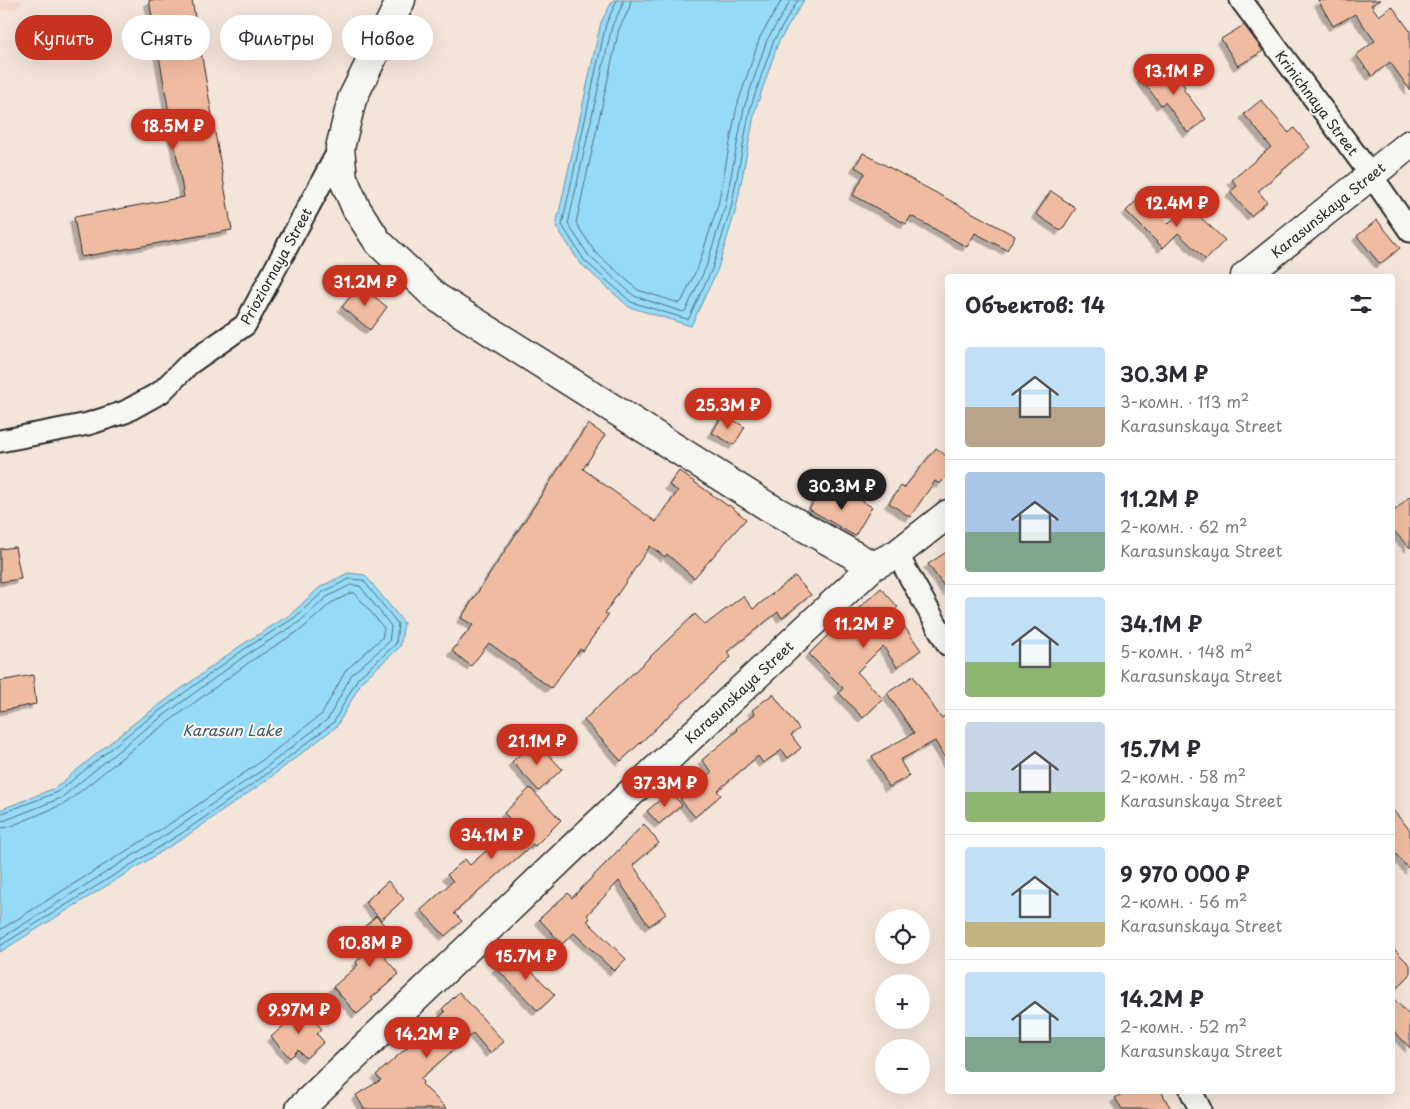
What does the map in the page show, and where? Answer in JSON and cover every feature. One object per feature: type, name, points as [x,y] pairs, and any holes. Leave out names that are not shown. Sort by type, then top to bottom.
[{"type":"street","points":[[401,0],[352,99],[340,148],[343,178],[361,215],[378,242],[436,297],[767,506],[873,566]]},
{"type":"street","name":"Krinichnaya Street","points":[[1241,0],[1371,175],[1410,231]]},
{"type":"street","name":"Karasunskaya Street","points":[[1247,274],[1410,144]]},
{"type":"street","name":"Prioziornaya Street","points":[[0,441],[88,424],[125,412],[161,392],[189,364],[246,325],[340,148]]},
{"type":"street","name":"Karasunskaya Street","points":[[303,1108],[585,836],[873,566],[897,554],[945,516]]},
{"type":"street","points":[[897,554],[945,640]]},
{"type":"street","points":[[1192,1094],[1200,1109]]},
{"type":"shaded area","points":[[0,0],[23,0],[18,8],[0,10]]},
{"type":"water","points":[[613,0],[804,0],[778,43],[755,111],[736,209],[717,271],[691,326],[629,307],[580,263],[556,226],[601,22]]},
{"type":"water","name":"Karasun Lake","points":[[348,573],[365,575],[404,623],[400,647],[362,681],[337,726],[267,780],[185,837],[0,952],[0,810],[55,788],[133,724],[240,646],[291,614],[320,587]]},
{"type":"building","points":[[149,0],[192,0],[195,15],[152,15]]},
{"type":"building","points":[[1318,0],[1380,0],[1371,5],[1379,16],[1392,6],[1410,31],[1410,90],[1390,62],[1372,76],[1356,55],[1375,41],[1355,14],[1333,26]]},
{"type":"building","points":[[1244,25],[1263,51],[1238,66],[1221,39]]},
{"type":"building","points":[[160,60],[202,60],[232,230],[81,257],[74,217],[184,197]]},
{"type":"building","points":[[1166,61],[1185,87],[1183,89],[1206,119],[1188,133],[1165,102],[1161,105],[1141,79]]},
{"type":"building","points":[[1261,100],[1289,133],[1294,128],[1310,147],[1258,191],[1267,202],[1251,216],[1230,192],[1237,186],[1232,180],[1271,147],[1244,114]]},
{"type":"building","points":[[863,153],[1015,236],[1007,250],[975,233],[967,247],[911,216],[906,224],[853,195],[865,173],[855,167]]},
{"type":"building","points":[[1051,191],[1076,208],[1061,231],[1036,214]]},
{"type":"building","points":[[1141,196],[1169,224],[1187,205],[1225,240],[1206,260],[1178,233],[1163,248],[1126,211]]},
{"type":"building","points":[[1377,220],[1400,248],[1380,264],[1357,236]]},
{"type":"building","points":[[360,285],[387,307],[370,330],[342,307]]},
{"type":"building","points":[[723,414],[745,427],[734,445],[712,433]]},
{"type":"building","points":[[588,424],[605,435],[583,469],[656,522],[678,491],[669,485],[679,471],[746,519],[694,578],[667,554],[665,557],[650,546],[605,613],[608,615],[583,651],[580,649],[551,688],[489,643],[471,666],[452,651],[473,625],[461,618]]},
{"type":"building","points":[[936,448],[945,455],[945,478],[940,484],[935,481],[910,517],[889,503],[901,486],[904,488]]},
{"type":"building","points":[[821,490],[839,501],[845,491],[872,507],[855,536],[809,509]]},
{"type":"building","points":[[1410,496],[1410,548],[1395,532],[1395,510]]},
{"type":"building","points":[[15,547],[21,579],[0,582],[0,549]]},
{"type":"building","points":[[945,553],[945,588],[928,564]]},
{"type":"building","points":[[795,576],[811,595],[782,618],[778,612],[727,652],[731,657],[621,761],[584,720],[695,614],[705,625],[743,596],[753,609]]},
{"type":"building","points":[[881,588],[898,607],[893,611],[921,650],[897,667],[883,646],[857,672],[883,699],[863,718],[839,693],[843,688],[809,654],[838,625]]},
{"type":"building","points":[[33,675],[36,704],[0,711],[0,681]]},
{"type":"building","points":[[913,676],[941,718],[945,716],[945,758],[935,741],[900,760],[909,776],[889,787],[872,756],[914,733],[887,693]]},
{"type":"building","points":[[773,694],[799,729],[791,735],[801,748],[788,758],[782,750],[763,763],[758,756],[717,791],[721,795],[695,817],[680,799],[712,772],[702,760],[738,730],[736,728],[755,714],[752,710]]},
{"type":"building","points":[[535,740],[562,769],[539,791],[512,762]]},
{"type":"building","points":[[530,788],[561,820],[535,846],[533,844],[454,913],[462,921],[445,936],[421,910],[453,881],[447,875],[465,859],[470,865],[516,825],[504,813]]},
{"type":"building","points":[[670,791],[682,805],[659,824],[647,811]]},
{"type":"building","points":[[1395,812],[1410,830],[1410,870],[1395,853]]},
{"type":"building","points":[[644,824],[659,843],[633,865],[666,914],[649,926],[619,881],[587,915],[590,919],[587,921],[626,959],[614,971],[574,933],[562,944],[539,919],[568,893],[572,898]]},
{"type":"building","points":[[388,881],[404,899],[381,920],[365,902]]},
{"type":"building","points":[[376,916],[401,943],[385,958],[399,974],[371,998],[373,1000],[357,1014],[333,987],[358,965],[356,962],[374,945],[361,930]]},
{"type":"building","points":[[1395,950],[1410,965],[1410,975],[1395,990]]},
{"type":"building","points":[[513,952],[555,995],[538,1011],[496,968]]},
{"type":"building","points":[[459,992],[504,1042],[490,1053],[473,1033],[420,1079],[423,1082],[422,1084],[447,1109],[364,1109],[356,1095],[381,1080],[376,1075],[445,1012],[442,1009]]},
{"type":"building","points":[[1395,1000],[1410,1016],[1410,1048],[1395,1032]]},
{"type":"building","points":[[303,1008],[322,1029],[317,1034],[324,1042],[306,1058],[298,1050],[290,1058],[271,1037]]},
{"type":"building","points":[[1122,1094],[1163,1094],[1171,1109],[1122,1109],[1115,1098]]}]
